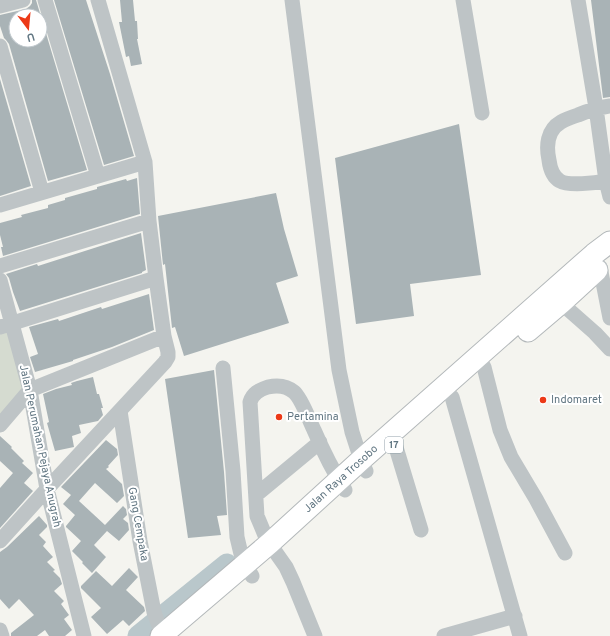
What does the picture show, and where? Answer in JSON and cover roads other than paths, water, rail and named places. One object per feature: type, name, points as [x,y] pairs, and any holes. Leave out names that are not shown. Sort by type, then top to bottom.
[{"type":"highway","name":"Jalan Raya Trosobo","points":[[361,459],[582,264],[610,242]]},
{"type":"highway","name":"Jalan Raya Trosobo","points":[[166,634],[244,559],[270,543],[336,474],[361,459],[395,444],[452,397],[484,367],[561,303],[605,263]]},
{"type":"street","points":[[0,6],[23,0]]},
{"type":"street","points":[[45,0],[98,176]]},
{"type":"street","points":[[0,541],[168,357],[149,221],[145,162],[98,0]]},
{"type":"street","points":[[292,0],[296,19],[339,370],[352,432],[361,459]]},
{"type":"street","points":[[463,0],[482,113]]},
{"type":"street","points":[[578,0],[603,107],[606,181],[610,197]]},
{"type":"street","points":[[0,46],[42,192]]},
{"type":"street","points":[[603,107],[561,122],[556,126],[548,137],[548,155],[551,170],[560,181],[565,183],[588,184],[606,181]]},
{"type":"street","points":[[0,205],[145,162]]},
{"type":"street","points":[[0,266],[149,221]]},
{"type":"street","points":[[605,263],[610,318]]},
{"type":"street","points":[[6,325],[156,278]]},
{"type":"street","name":"Jalan Perumahan Pejaya Anugrah","points":[[0,280],[6,325],[30,390],[47,490],[84,636]]},
{"type":"street","points":[[561,303],[595,333],[610,349]]},
{"type":"street","points":[[0,425],[30,390],[164,336]]},
{"type":"street","points":[[484,367],[500,430],[511,457],[565,553]]},
{"type":"street","points":[[223,368],[233,471],[237,537],[244,559]]},
{"type":"street","points":[[315,636],[286,567],[270,543],[257,516],[250,402],[253,395],[265,388],[280,386],[289,388],[298,396],[336,474]]},
{"type":"street","points":[[452,397],[520,636]]},
{"type":"street","name":"Gang Cempaka","points":[[120,411],[140,540],[155,614],[166,634]]},
{"type":"street","points":[[256,495],[320,442]]},
{"type":"street","points":[[395,444],[421,530]]},
{"type":"street","points":[[444,636],[514,616]]},
{"type":"street","points":[[0,630],[2,636]]},
{"type":"waterway","points":[[138,636],[227,564]]},
{"type":"place","name":"Indomaret","points":[[543,400]]},
{"type":"place","name":"Pertamina","points":[[279,417]]}]
